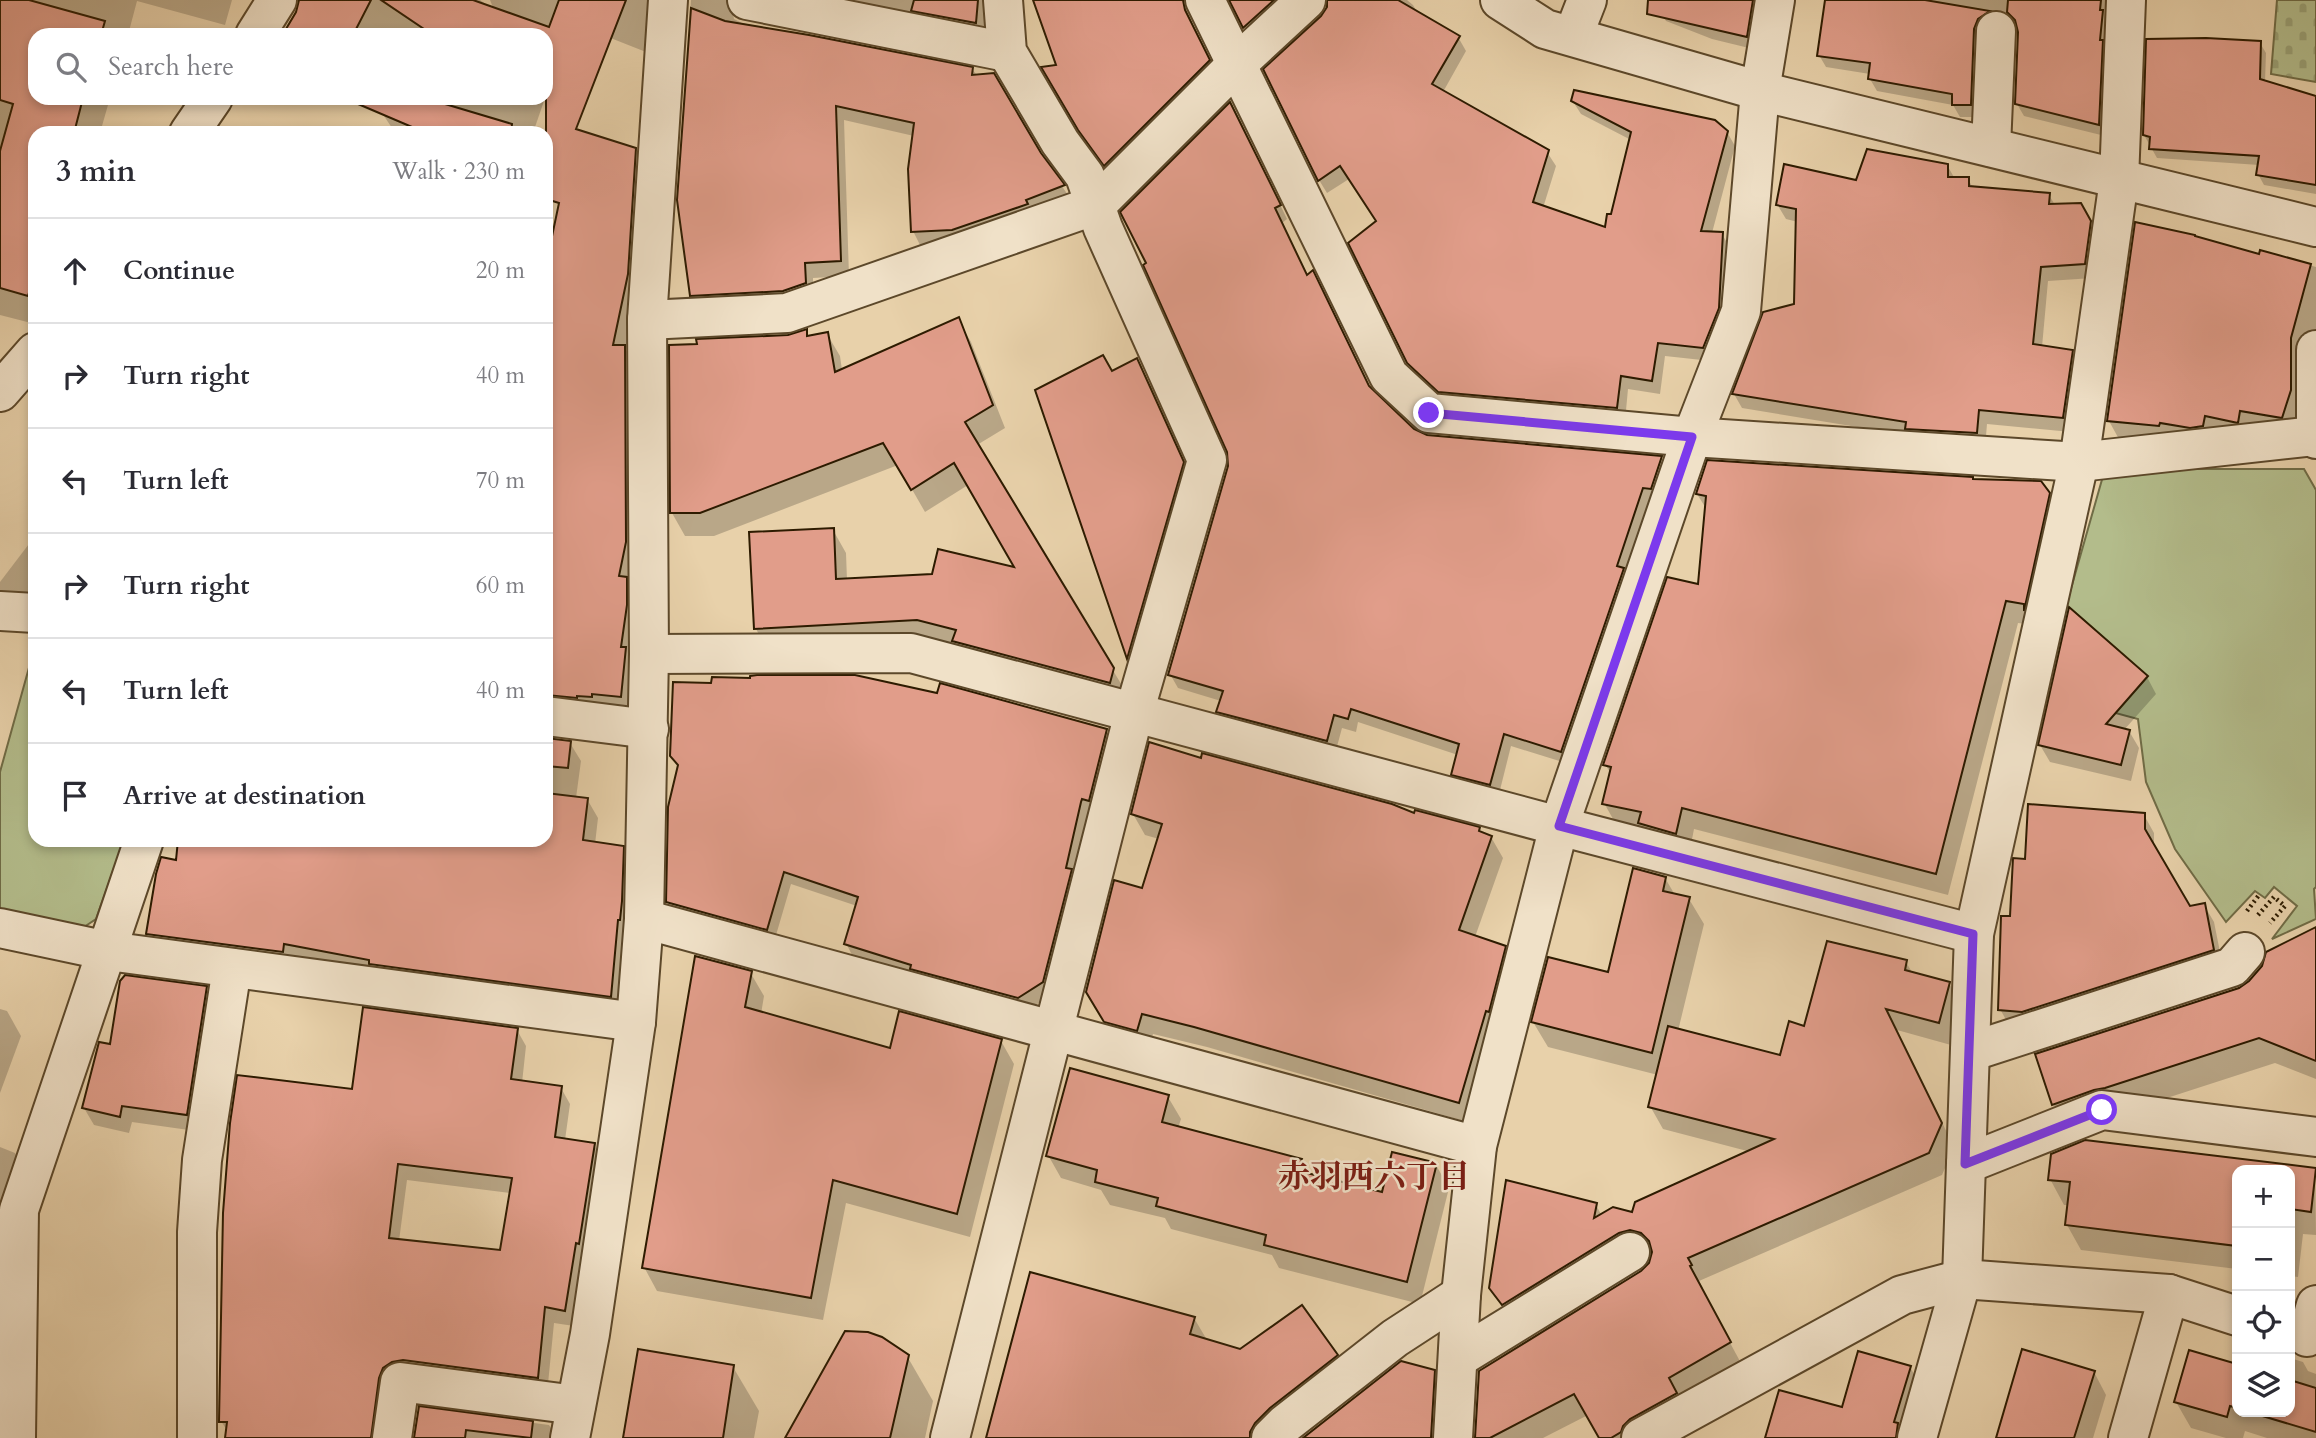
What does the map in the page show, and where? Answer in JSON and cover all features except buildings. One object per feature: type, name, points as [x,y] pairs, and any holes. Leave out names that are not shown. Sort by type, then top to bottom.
[{"type":"street","points":[[259,28],[277,0]]},
{"type":"street","points":[[392,1438],[391,1381],[573,1422],[590,1334],[636,1022],[644,919],[649,729],[647,320],[668,0]]},
{"type":"street","points":[[747,0],[1007,52]]},
{"type":"street","points":[[950,1438],[1134,713],[1207,460],[1104,228],[1085,176],[1060,142],[1007,52],[1003,0]]},
{"type":"street","points":[[1205,0],[1389,376],[1429,413],[1692,437],[2079,462],[2315,437],[2316,350]]},
{"type":"street","points":[[647,320],[787,313],[1096,205],[1237,64],[1306,0]]},
{"type":"street","points":[[1500,0],[1545,29],[1760,91],[2316,228]]},
{"type":"street","points":[[1573,36],[1587,0]]},
{"type":"street","points":[[1453,1438],[1461,1295],[1477,1146],[1559,826],[1692,437],[1741,311],[1760,91],[1775,0]]},
{"type":"street","points":[[1917,1438],[1962,1279],[1973,934],[2079,462],[2119,180],[2126,0]]},
{"type":"street","points":[[1991,148],[1996,32]]},
{"type":"street","points":[[194,126],[208,105]]},
{"type":"street","points":[[0,391],[28,360]]},
{"type":"street","points":[[0,611],[28,613]]},
{"type":"street","points":[[649,654],[911,653],[1973,934]]},
{"type":"street","points":[[553,717],[649,729]]},
{"type":"street","points":[[16,1438],[19,1210],[142,847]]},
{"type":"street","points":[[644,919],[1477,1146]]},
{"type":"street","points":[[0,928],[108,951],[636,1022]]},
{"type":"street","points":[[1969,1052],[2232,967],[2245,952]]},
{"type":"street","points":[[197,1438],[197,1232],[202,1160],[232,968]]},
{"type":"street","points":[[1965,1164],[2102,1110],[2316,1137]]},
{"type":"street","points":[[1458,1358],[1630,1252]]},
{"type":"street","points":[[1641,1438],[1684,1427],[1902,1295],[1962,1279],[2168,1294],[2232,1314]]},
{"type":"street","points":[[2127,1438],[2168,1294]]},
{"type":"street","points":[[1271,1438],[1395,1338],[1461,1295]]},
{"type":"green space","points":[[2277,0],[2316,0],[2316,82],[2271,74]]},
{"type":"green space","points":[[2105,469],[2304,469],[2316,490],[2316,919],[2272,939],[2297,906],[2274,887],[2265,898],[2255,891],[2226,922],[2175,849],[2146,782],[2138,719],[2045,694],[2051,659]]},
{"type":"green space","points":[[28,671],[28,847],[122,847],[96,919],[81,929],[0,910],[0,772]]},
{"type":"district","name":"赤羽西六丁目","points":[[1374,1176]]},
{"type":"route","points":[[1429,413],[1692,437],[1559,826],[1973,934],[1965,1164],[2102,1110]]}]
